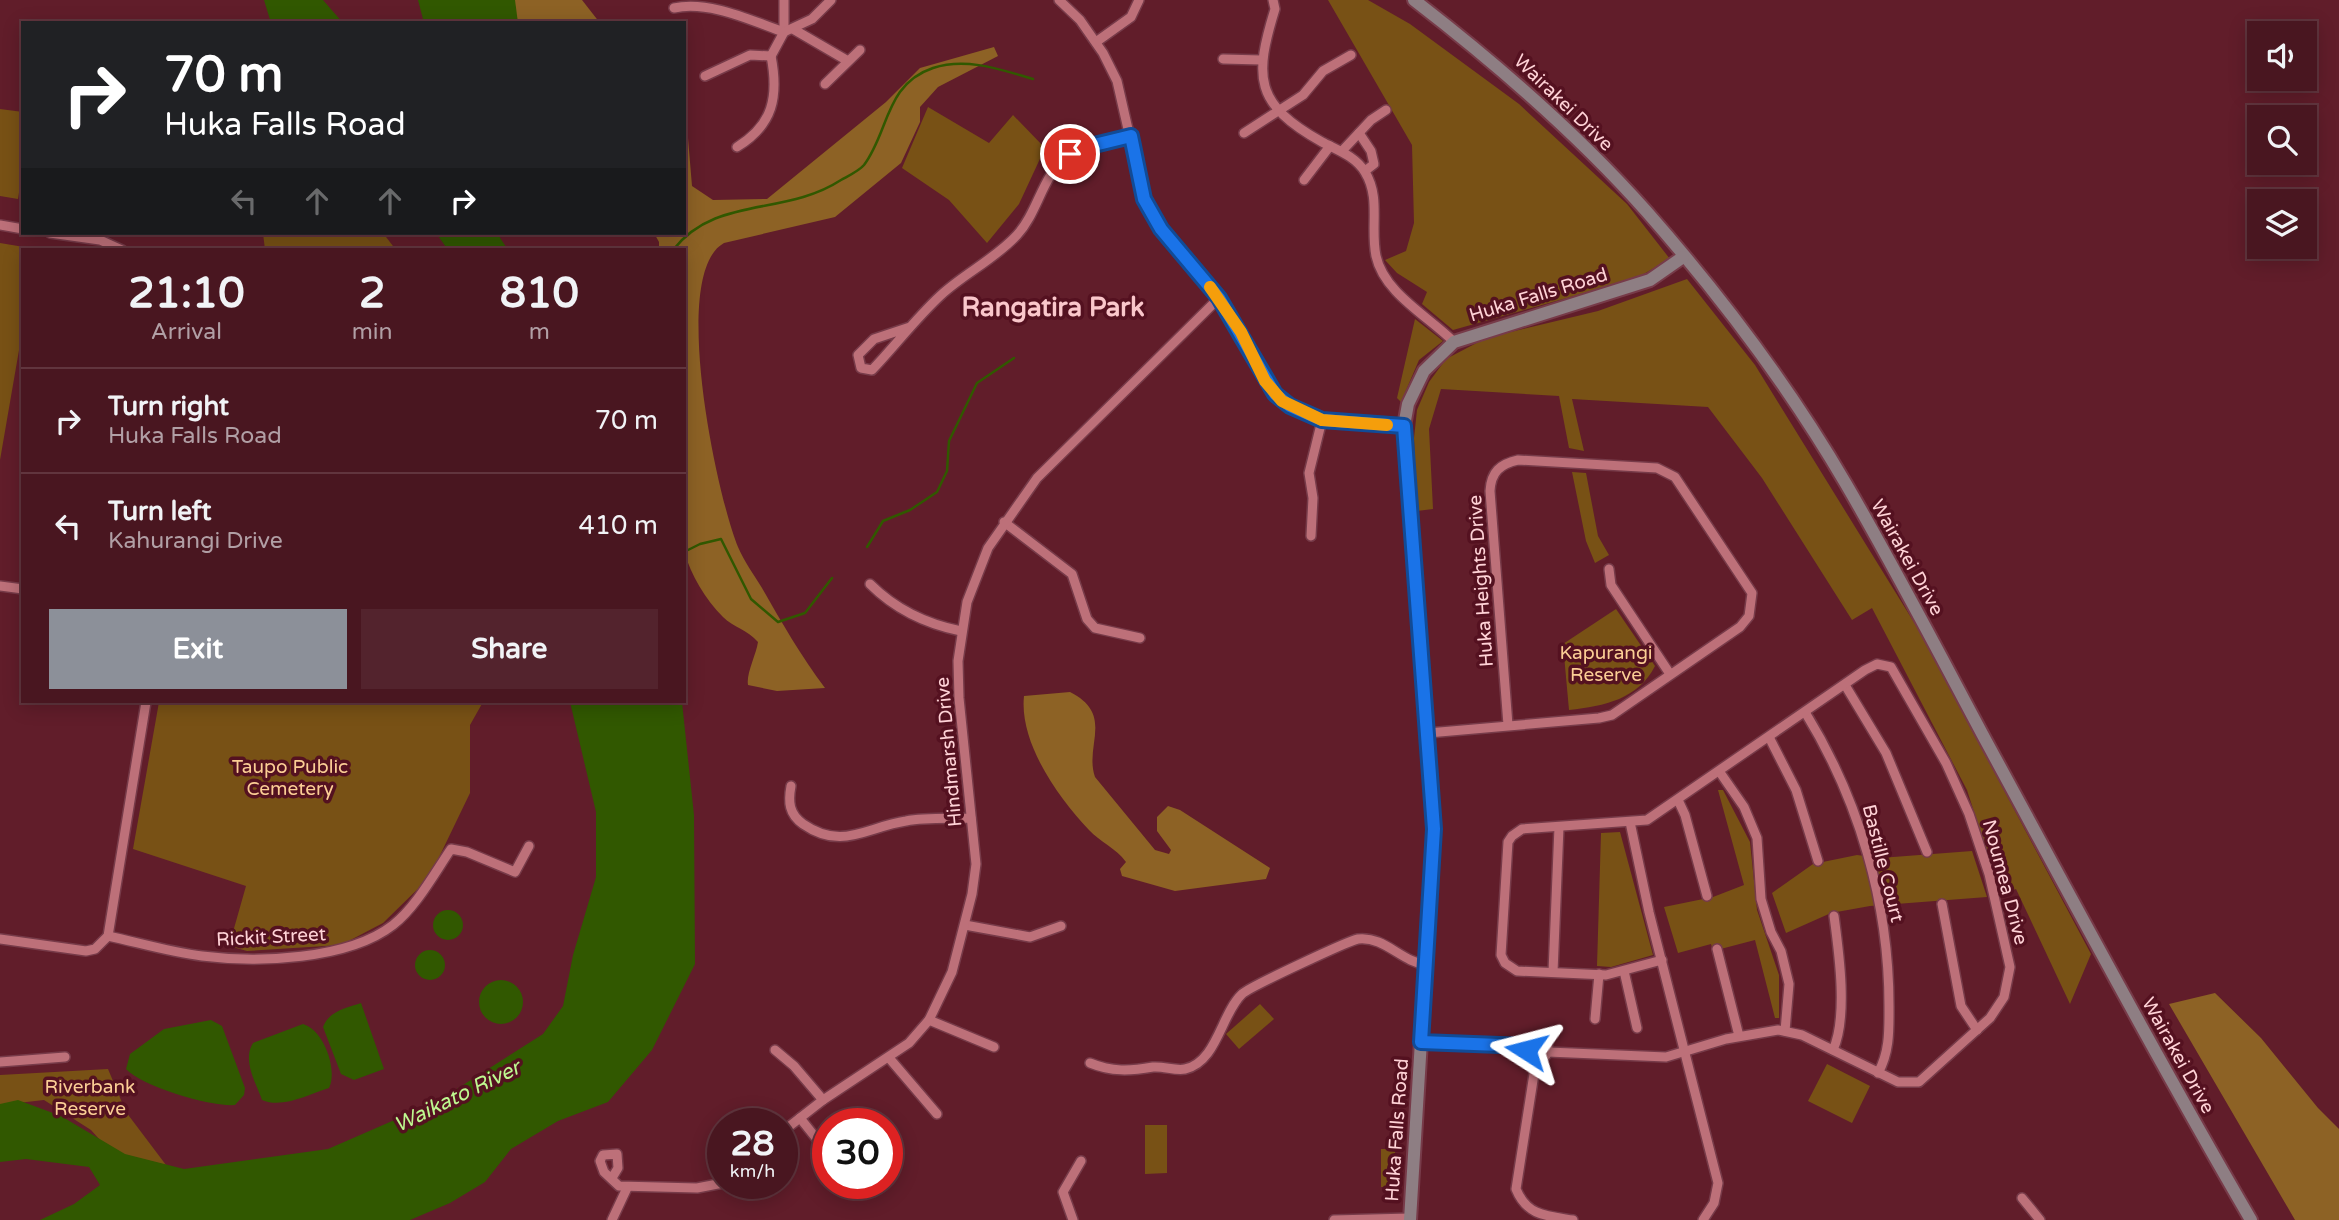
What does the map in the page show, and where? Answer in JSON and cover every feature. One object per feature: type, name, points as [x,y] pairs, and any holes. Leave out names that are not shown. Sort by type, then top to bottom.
[{"type":"main road","name":"Wairakei Drive","points":[[1414,0],[1495,63],[1562,124],[1647,212],[1774,375],[1846,485],[2094,943],[2251,1220]]},
{"type":"main road","name":"Huka Falls Road","points":[[1410,1219],[1434,858],[1428,733],[1404,426],[1408,404],[1424,371],[1454,342],[1472,333],[1650,280],[1683,257]]},
{"type":"street","points":[[784,0],[789,30]]},
{"type":"street","points":[[737,147],[757,135],[771,110],[771,56],[789,30],[812,19],[831,0]]},
{"type":"street","points":[[1059,0],[1080,20],[1096,42],[1117,81],[1144,199],[1161,229],[1219,298],[1275,394],[1290,406],[1322,420],[1404,426]]},
{"type":"street","points":[[1096,42],[1130,17],[1139,0]]},
{"type":"street","points":[[1273,0],[1275,9],[1261,60],[1263,82],[1280,111],[1330,146],[1342,151],[1365,171],[1375,203],[1374,241],[1381,270],[1394,289],[1454,342]]},
{"type":"street","points":[[674,8],[682,5],[746,15],[754,22],[789,30],[848,61]]},
{"type":"street","points":[[825,84],[860,50]]},
{"type":"street","points":[[705,76],[750,55],[771,56]]},
{"type":"street","points":[[1244,133],[1303,95],[1323,71],[1351,55]]},
{"type":"street","points":[[1223,59],[1261,60]]},
{"type":"street","points":[[1342,151],[1386,110]]},
{"type":"street","points":[[1359,133],[1371,151],[1374,164],[1365,171]]},
{"type":"street","points":[[910,327],[871,341],[858,355],[861,368],[872,370],[947,290],[1004,249],[1020,233],[1048,178],[1070,154],[1086,147],[1131,136]]},
{"type":"street","points":[[1304,180],[1330,146]]},
{"type":"street","points":[[0,225],[21,229]]},
{"type":"street","points":[[64,235],[100,240],[118,248]]},
{"type":"street","name":"Hindmarsh Drive","points":[[800,1118],[822,1100],[890,1059],[909,1043],[929,1020],[952,972],[965,925],[976,864],[958,698],[961,631],[979,569],[1004,522],[1037,478],[1219,298]]},
{"type":"street","points":[[1311,536],[1313,498],[1309,474],[1322,420]]},
{"type":"street","name":"Huka Heights Drive","points":[[1428,733],[1612,715],[1740,627],[1752,607],[1752,593],[1682,484],[1657,468],[1518,460],[1505,463],[1490,480],[1507,725]]},
{"type":"street","points":[[1004,522],[1072,574],[1087,619],[1095,628],[1140,638]]},
{"type":"street","points":[[1609,569],[1611,584],[1671,674]]},
{"type":"street","points":[[870,584],[888,601],[918,618],[961,631]]},
{"type":"street","points":[[0,586],[21,590]]},
{"type":"street","name":"Noumea Drive","points":[[1548,1052],[1666,1057],[1739,1036],[1785,1031],[1833,1050],[1904,1084],[1919,1082],[1977,1030],[2004,997],[2010,967],[1986,862],[1969,814],[1946,763],[1895,672],[1877,664],[1647,820],[1522,829],[1508,842],[1501,955],[1511,967],[1517,971],[1599,974],[1624,971],[1662,960]]},
{"type":"street","points":[[1845,685],[1886,752],[1927,852]]},
{"type":"street","points":[[0,939],[86,951],[94,949],[108,936],[146,703]]},
{"type":"street","name":"Bastille Court","points":[[1805,712],[1848,796],[1861,830],[1878,898],[1886,946],[1889,1016],[1888,1048],[1878,1073]]},
{"type":"street","points":[[1769,737],[1796,790],[1818,861]]},
{"type":"street","points":[[1719,771],[1744,807],[1757,838],[1760,899],[1771,932],[1781,951],[1789,984],[1785,1031]]},
{"type":"street","points":[[791,786],[788,804],[795,818],[817,833],[830,837],[860,834],[907,820],[971,818]]},
{"type":"street","points":[[1678,800],[1685,815],[1707,896]]},
{"type":"street","points":[[1630,822],[1718,1183],[1714,1203],[1703,1220]]},
{"type":"street","points":[[1553,972],[1559,827]]},
{"type":"street","name":"Rickit Street","points":[[108,936],[168,951],[227,959],[338,950],[362,943],[395,924],[451,849],[467,852],[515,872],[529,846]]},
{"type":"street","points":[[1942,904],[1961,1006],[1977,1030]]},
{"type":"street","points":[[1833,1050],[1840,1030],[1834,916]]},
{"type":"street","points":[[965,925],[1030,937],[1061,926]]},
{"type":"street","points":[[1090,1063],[1124,1072],[1156,1067],[1184,1070],[1197,1064],[1206,1056],[1242,994],[1347,941],[1376,940],[1404,958],[1427,965]]},
{"type":"street","points":[[1717,949],[1739,1036]]},
{"type":"street","points":[[1624,971],[1637,1028]]},
{"type":"street","points":[[1595,1019],[1599,974]]},
{"type":"street","points":[[929,1020],[994,1047]]},
{"type":"street","points":[[1421,1042],[1526,1046],[1538,1038],[1545,1041],[1548,1052],[1544,1058],[1536,1060],[1527,1054],[1526,1046]]},
{"type":"street","points":[[775,1050],[794,1066],[822,1100]]},
{"type":"street","points":[[0,1062],[65,1056]]},
{"type":"street","points":[[890,1059],[937,1114]]},
{"type":"street","points":[[1536,1060],[1516,1189],[1525,1207],[1535,1213],[1573,1220]]},
{"type":"street","points":[[800,1118],[812,1133]]},
{"type":"street","points":[[1073,1220],[1063,1192],[1081,1161]]},
{"type":"street","points":[[612,1178],[619,1186],[627,1188],[707,1186]]},
{"type":"street","points":[[612,1220],[627,1188]]},
{"type":"street","points":[[2022,1198],[2040,1220]]},
{"type":"street","points":[[1334,1220],[1410,1219]]},
{"type":"green space","points":[[1328,0],[1368,0],[1410,24],[1519,104],[1627,204],[1670,259],[1635,279],[1453,330],[1422,304],[1427,292],[1397,273],[1385,260],[1406,251],[1414,223],[1412,145]]},
{"type":"green space","points":[[928,107],[989,143],[1013,115],[1045,148],[1019,204],[987,243],[949,200],[902,168]]},
{"type":"green space","points":[[0,109],[21,112],[21,179],[18,199],[0,196]]},
{"type":"green space","points":[[263,235],[385,235],[394,248],[265,248]]},
{"type":"green space","points":[[0,243],[30,248],[21,248],[21,339],[0,460]]},
{"type":"green space","points":[[1687,279],[1755,365],[1920,632],[2091,954],[2070,1004],[2016,889],[2001,896],[1967,790],[1872,608],[1852,620],[1762,478],[1708,407],[1572,399],[1584,451],[1569,448],[1559,396],[1441,389],[1429,429],[1433,509],[1417,511],[1414,438],[1417,410],[1429,382],[1446,359],[1486,338],[1598,311]]},
{"type":"green space","points":[[1415,319],[1443,341],[1419,360],[1401,402],[1397,398]]},
{"type":"green space","points":[[1572,472],[1586,473],[1598,536],[1609,555],[1595,563],[1586,541]]},
{"type":"green space","name":"Kapurangi Reserve","points":[[1616,609],[1655,666],[1639,686],[1619,699],[1569,710],[1563,644]]},
{"type":"green space","name":"Taupo Public Cemetery","points":[[159,703],[482,703],[470,725],[470,793],[429,878],[383,923],[341,945],[247,951],[229,946],[246,886],[133,849]]},
{"type":"green space","points":[[1718,790],[1723,790],[1750,842],[1757,910],[1779,975],[1779,1018],[1775,1018],[1755,940],[1713,951],[1711,944],[1678,953],[1664,907],[1713,897],[1744,885]]},
{"type":"green space","points":[[1620,832],[1653,955],[1611,967],[1597,966],[1601,833]]},
{"type":"green space","points":[[1972,851],[1987,897],[1870,906],[1831,913],[1786,933],[1772,893],[1813,864],[1857,855],[1880,858]]},
{"type":"green space","points":[[1260,1004],[1274,1019],[1239,1049],[1226,1034]]},
{"type":"green space","points":[[1827,1064],[1870,1086],[1852,1123],[1808,1101]]},
{"type":"green space","name":"Riverbank Reserve","points":[[108,1069],[126,1112],[166,1165],[110,1151],[91,1130],[44,1100],[0,1105],[0,1075]]},
{"type":"green space","points":[[1145,1125],[1167,1125],[1167,1173],[1145,1174]]},
{"type":"green space","points":[[1381,1149],[1395,1149],[1395,1187],[1381,1187]]},
{"type":"shaded area","points":[[508,0],[582,0],[598,21],[509,21]]},
{"type":"shaded area","points":[[994,47],[998,56],[938,87],[920,107],[920,122],[901,163],[835,217],[724,243],[708,263],[700,296],[702,387],[729,521],[746,563],[825,688],[777,691],[748,685],[748,675],[758,642],[716,610],[695,578],[686,557],[686,248],[659,248],[655,235],[686,235],[686,133],[692,186],[713,200],[767,199],[886,102],[920,68]]},
{"type":"shaded area","points":[[1070,692],[1084,701],[1095,721],[1095,777],[1155,850],[1169,854],[1171,850],[1157,831],[1157,817],[1168,806],[1180,810],[1270,868],[1266,879],[1175,891],[1122,876],[1120,869],[1126,862],[1089,830],[1065,802],[1043,768],[1028,732],[1024,696]]},
{"type":"shaded area","points":[[2215,993],[2261,1038],[2318,1108],[2339,1129],[2339,1220],[2295,1220],[2169,1004]]},
{"type":"water","points":[[264,0],[323,0],[341,21],[270,21]]},
{"type":"water","points":[[418,0],[515,0],[518,21],[423,21]]},
{"type":"water","points":[[437,235],[498,235],[507,248],[447,248]]},
{"type":"water","name":"Waikato River","points":[[570,703],[682,703],[694,815],[695,964],[652,1050],[608,1102],[558,1121],[511,1149],[485,1182],[450,1203],[410,1220],[40,1220],[74,1204],[100,1185],[89,1167],[26,1159],[0,1162],[0,1104],[18,1100],[61,1116],[125,1154],[184,1169],[328,1149],[438,1101],[543,1034],[563,1006],[573,955],[596,877],[596,812]]},
{"type":"water","points":[[448,910],[459,914],[463,925],[459,936],[448,940],[437,936],[433,925],[437,914]]},
{"type":"water","points":[[430,950],[441,954],[445,965],[441,976],[430,980],[419,976],[415,965],[419,954]]},
{"type":"water","points":[[501,980],[516,987],[523,1002],[516,1017],[501,1024],[486,1017],[479,1002],[486,987]]},
{"type":"water","points":[[361,1003],[384,1069],[354,1080],[341,1074],[323,1027],[329,1017]]},
{"type":"water","points":[[211,1020],[222,1026],[245,1088],[244,1095],[235,1105],[210,1103],[162,1089],[126,1069],[130,1054],[164,1029]]},
{"type":"water","points":[[303,1024],[317,1034],[327,1051],[332,1071],[329,1088],[287,1102],[262,1100],[249,1064],[253,1043]]},
{"type":"waterway","points":[[675,248],[690,233],[709,221],[730,213],[797,199],[819,191],[859,169],[872,152],[897,97],[905,85],[917,75],[946,65],[971,64],[1033,79]]},
{"type":"waterway","points":[[867,547],[883,521],[910,510],[937,492],[947,471],[949,441],[977,383],[1014,358]]},
{"type":"waterway","points":[[686,551],[721,539],[751,599],[778,622],[805,613],[832,578]]},
{"type":"slow traffic","points":[[1210,287],[1241,332],[1265,381],[1282,401],[1322,420],[1387,425]]},
{"type":"district","name":"Rangatira Park","points":[[1053,307]]},
{"type":"route","points":[[1070,154],[1086,147],[1131,136],[1144,199],[1161,229],[1219,298],[1241,332],[1265,381],[1282,401],[1322,420],[1404,426],[1434,829],[1421,1042],[1526,1046],[1526,1050]]}]
